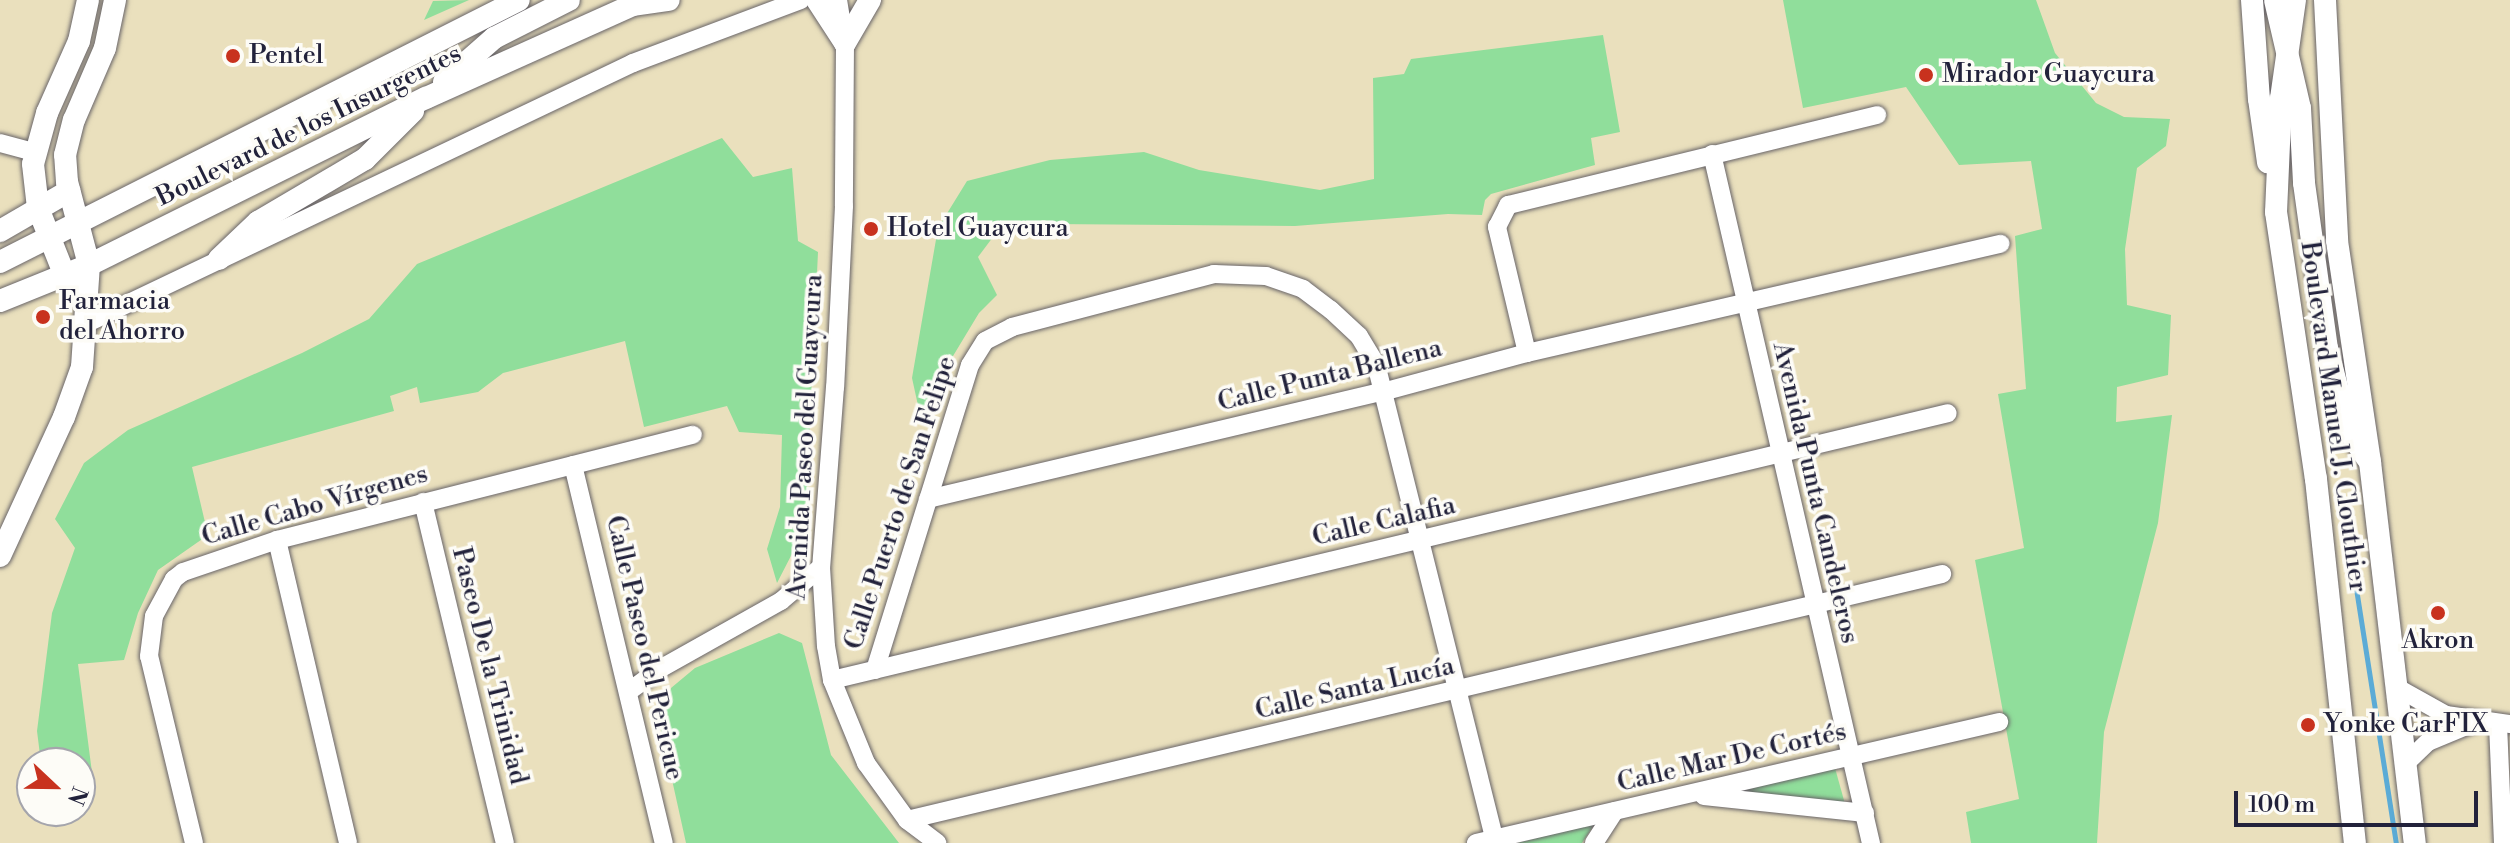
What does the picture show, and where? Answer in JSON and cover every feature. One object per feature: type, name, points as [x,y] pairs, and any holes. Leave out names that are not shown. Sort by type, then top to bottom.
[{"type":"main road","points":[[84,298],[65,276],[48,238],[38,208],[34,152],[47,113],[79,41],[88,0]]},
{"type":"main road","points":[[0,556],[64,417],[82,367],[87,323],[84,298],[89,265],[69,191],[65,155],[74,120],[105,48],[115,0]]},
{"type":"main road","name":"Boulevard de los Insurgentes","points":[[0,262],[519,0]]},
{"type":"main road","points":[[219,259],[258,222],[365,159],[426,98],[494,38],[569,0]]},
{"type":"main road","name":"Boulevard de los Insurgentes","points":[[0,301],[89,265],[426,98],[637,3],[669,0]]},
{"type":"main road","points":[[817,0],[845,43],[870,0]]},
{"type":"main road","points":[[2252,0],[2259,99],[2276,212]]},
{"type":"main road","points":[[2275,0],[2300,108],[2304,183],[2332,373],[2348,430],[2370,462]]},
{"type":"main road","name":"Boulevard Manuel J. Clouthier","points":[[2295,0],[2279,127],[2276,212],[2316,479],[2355,843]]},
{"type":"main road","name":"Boulevard Manuel J. Clouthier","points":[[2325,0],[2337,241],[2370,462],[2415,843]]},
{"type":"main road","points":[[0,231],[69,191]]},
{"type":"street","points":[[87,323],[633,63],[801,0]]},
{"type":"street","name":"Avenida Paseo del Guaycura","points":[[838,0],[845,43],[838,326],[821,567],[832,680],[866,763],[907,820],[937,843]]},
{"type":"street","points":[[1527,353],[1497,227],[1508,205],[1877,115]]},
{"type":"street","points":[[0,143],[34,152]]},
{"type":"street","name":"Avenida Punta Candeleros","points":[[1712,154],[1743,302],[1813,605],[1853,756],[1871,843]]},
{"type":"street","name":"Calle Punta Ballena","points":[[928,499],[1386,391],[1527,353],[2001,244]]},
{"type":"street","name":"Calle Puerto de San Felipe","points":[[875,670],[970,365],[985,341],[1012,327],[1214,274],[1266,276],[1303,289],[1359,336],[1376,364],[1386,391]]},
{"type":"street","points":[[1386,391],[1457,692],[1488,841]]},
{"type":"street","name":"Calle Calafia","points":[[832,680],[1948,413]]},
{"type":"street","name":"Calle Cabo Vírgenes","points":[[194,843],[149,656],[154,616],[174,579],[183,572],[277,540],[693,435]]},
{"type":"street","name":"Calle Paseo del Pericue","points":[[573,465],[664,843]]},
{"type":"street","name":"Paseo De la Trinidad","points":[[423,502],[505,843]]},
{"type":"street","points":[[277,540],[348,843]]},
{"type":"street","points":[[628,692],[658,670],[781,601],[821,567]]},
{"type":"street","name":"Calle Santa Lucía","points":[[907,820],[1457,692],[1942,574]]},
{"type":"street","points":[[2396,687],[2446,715],[2504,724],[2506,805],[2503,843]]},
{"type":"street","points":[[2406,763],[2428,742],[2479,721]]},
{"type":"street","name":"Calle Mar De Cortés","points":[[1488,841],[1999,722]]},
{"type":"street","points":[[1689,794],[1865,813]]},
{"type":"street","points":[[1594,843],[1615,811]]},
{"type":"green space","points":[[469,0],[424,20],[433,1]]},
{"type":"green space","points":[[1783,0],[2036,0],[2055,53],[2096,103],[2124,117],[2170,119],[2166,146],[2137,168],[2125,249],[2127,305],[2171,315],[2168,375],[2117,387],[2116,422],[2172,415],[2158,523],[2104,732],[2097,843],[1971,843],[1966,812],[2019,799],[1975,560],[2024,548],[1998,394],[2026,389],[2015,236],[2042,229],[2031,161],[1959,165],[1906,87],[1803,108]]},
{"type":"green space","points":[[1603,35],[1620,132],[1591,138],[1595,165],[1491,194],[1485,200],[1482,215],[1448,214],[1295,226],[1049,224],[996,233],[978,257],[997,295],[979,313],[953,356],[940,406],[919,410],[912,378],[938,228],[967,181],[1050,160],[1144,152],[1199,170],[1320,190],[1374,179],[1373,78],[1404,74],[1411,59]]},
{"type":"green space","points":[[722,138],[753,177],[792,168],[798,241],[818,252],[806,510],[794,550],[777,583],[767,549],[780,507],[782,435],[739,432],[727,406],[644,427],[625,341],[503,373],[478,392],[420,403],[417,387],[390,396],[394,411],[192,467],[208,535],[158,570],[138,613],[124,660],[78,664],[89,747],[39,747],[37,731],[52,613],[75,548],[55,519],[84,463],[128,430],[302,353],[369,319],[417,264]]},
{"type":"green space","points":[[779,633],[802,643],[831,755],[899,843],[686,843],[661,730],[663,707],[671,688],[695,668]]},
{"type":"green space","points":[[1835,768],[1845,804],[1728,794]]},
{"type":"green space","points":[[1595,823],[1582,843],[1517,843]]},
{"type":"waterway","points":[[2347,531],[2396,843]]},
{"type":"place","name":"Pentel","points":[[233,56]]},
{"type":"place","name":"Mirador Guaycura","points":[[1926,75]]},
{"type":"place","name":"Hotel Guaycura","points":[[871,229]]},
{"type":"place","name":"Farmacia del Ahorro","points":[[43,317]]},
{"type":"place","name":"Akron","points":[[2438,613]]},
{"type":"place","name":"Yonke CarFIX","points":[[2308,725]]}]
